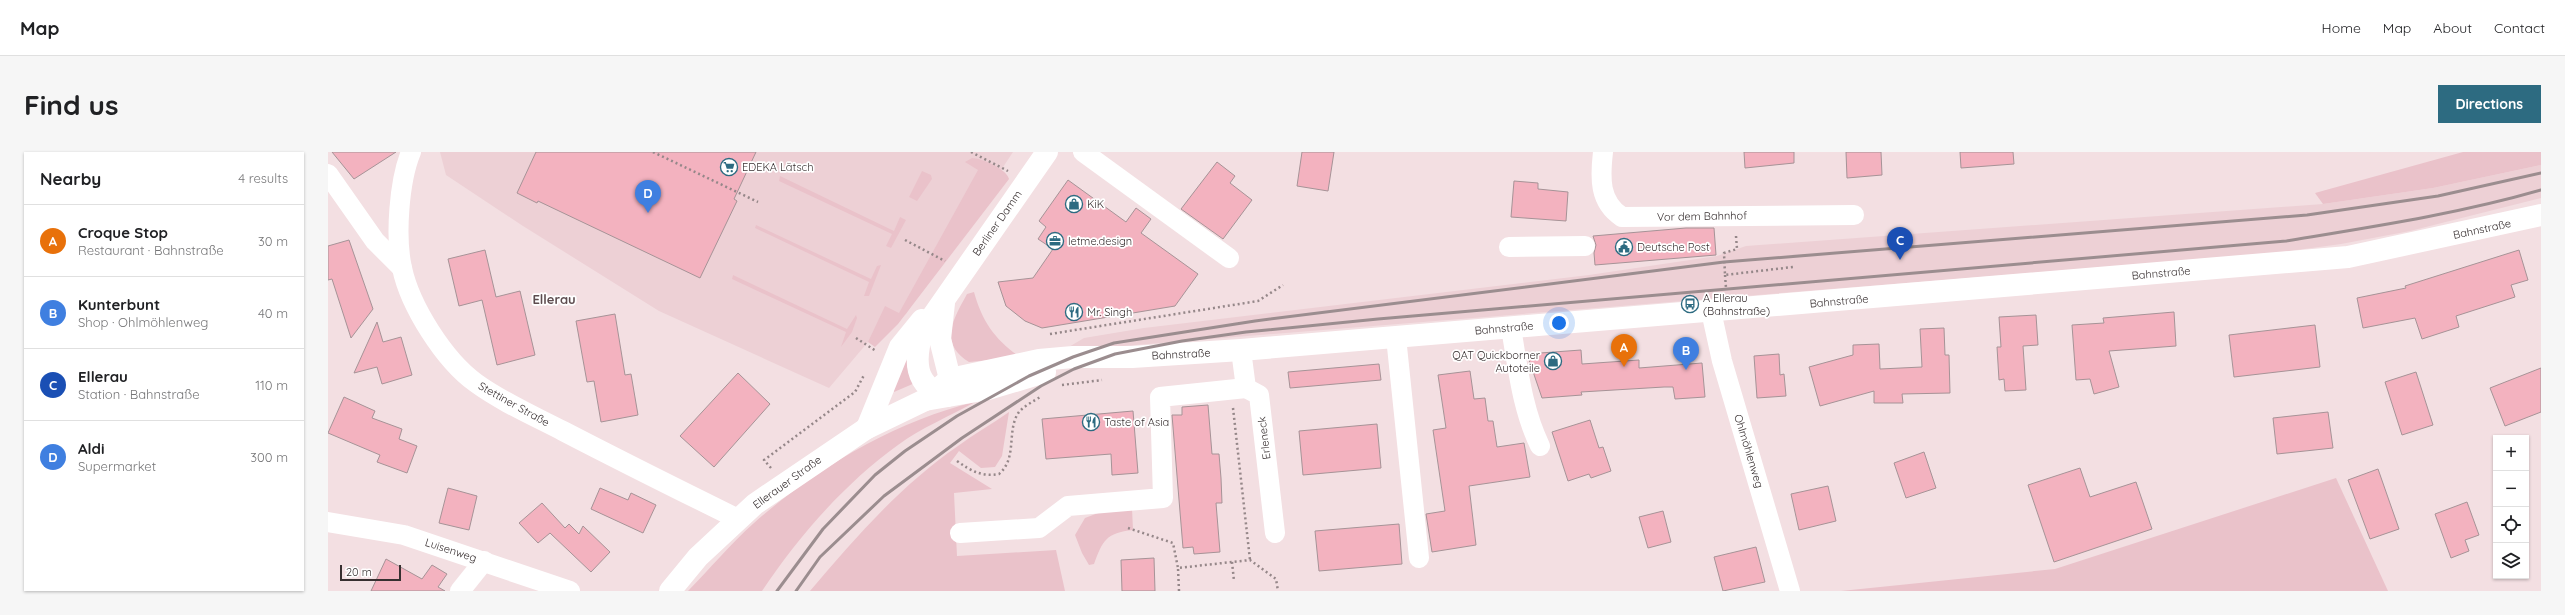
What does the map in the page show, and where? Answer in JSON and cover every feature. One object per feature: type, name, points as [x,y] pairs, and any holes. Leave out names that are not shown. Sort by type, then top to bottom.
[{"type":"main road","name":"Berliner Damm","points":[[939,392],[924,383],[919,370],[917,360],[918,346],[922,330],[1047,152]]},
{"type":"main road","name":"Bahnstraße","points":[[939,392],[988,389],[1057,369],[1111,362],[1132,356],[1241,350],[1512,328],[2348,257],[2541,215]]},
{"type":"main road","points":[[867,428],[900,347],[946,294]]},
{"type":"main road","name":"Ellerauer Straße","points":[[670,591],[698,557],[738,519],[789,478],[867,428],[939,392]]},
{"type":"street","name":"Stettiner Straße","points":[[411,152],[403,171],[399,216],[402,268],[421,315],[444,353],[475,383],[647,475],[738,519]]},
{"type":"street","points":[[1083,152],[1229,258]]},
{"type":"street","name":"Vor dem Bahnhof","points":[[1602,152],[1601,169],[1605,200],[1610,209],[1622,217],[1854,214]]},
{"type":"street","points":[[328,174],[376,241],[402,268]]},
{"type":"street","points":[[1509,247],[1585,246]]},
{"type":"street","name":"Ohlmöhlenweg","points":[[1710,311],[1722,361],[1790,591]]},
{"type":"street","points":[[1512,328],[1524,398],[1532,429],[1540,446]]},
{"type":"street","points":[[1396,337],[1419,558]]},
{"type":"street","points":[[960,533],[1039,528],[1068,506],[1164,498],[1160,397],[1246,388],[1241,350]]},
{"type":"street","name":"Erleneck","points":[[1246,388],[1259,395],[1275,533]]},
{"type":"street","name":"Luisenweg","points":[[328,522],[404,535],[570,591]]},
{"type":"street","points":[[460,591],[484,561]]},
{"type":"path","points":[[653,152],[758,202]]},
{"type":"path","points":[[970,152],[1010,172]]},
{"type":"path","points":[[1735,215],[1737,249],[1724,253],[1725,274],[1793,267]]},
{"type":"path","points":[[905,240],[943,259],[962,274]]},
{"type":"path","points":[[1050,334],[1258,301],[1283,285]]},
{"type":"path","points":[[856,338],[877,351]]},
{"type":"path","points":[[773,471],[764,460],[855,392],[862,380]]},
{"type":"path","points":[[1056,386],[1076,383]]},
{"type":"path","points":[[957,461],[972,471],[982,475],[999,474],[1009,463],[1016,421],[1020,411],[1044,395]]},
{"type":"path","points":[[1233,407],[1250,560]]},
{"type":"path","points":[[1128,528],[1173,542],[1178,568],[1179,591]]},
{"type":"path","points":[[1178,568],[1250,560],[1276,579],[1278,591]]},
{"type":"path","points":[[1232,562],[1234,582]]},
{"type":"shaded area","points":[[440,152],[1013,152],[906,314],[868,342],[829,388],[659,311],[523,226],[446,175]]},
{"type":"shaded area","points":[[2463,152],[2541,152],[2541,165],[2433,188],[2323,204],[2315,193]]},
{"type":"shaded area","points":[[972,158],[987,162],[999,168],[1007,175],[1009,179],[898,324],[875,347],[868,342],[885,306],[899,313],[978,170],[965,162]]},
{"type":"shaded area","points":[[2541,165],[2541,198],[2410,231],[2341,244],[2267,254],[1062,351],[1084,338],[1144,328],[1589,275],[1717,256],[1746,246],[2323,204],[2433,188]]},
{"type":"shaded area","points":[[922,171],[931,175],[932,179],[917,201],[909,197]]},
{"type":"shaded area","points":[[780,176],[894,231],[900,217],[906,220],[891,248],[886,246],[892,234],[779,181]]},
{"type":"shaded area","points":[[756,225],[871,279],[877,266],[881,265],[869,296],[864,296],[869,282],[755,228]]},
{"type":"shaded area","points":[[733,275],[847,329],[856,315],[857,318],[852,332],[841,347],[846,332],[732,279]]},
{"type":"shaded area","points":[[974,292],[985,321],[1003,344],[1020,357],[969,362],[959,355],[951,338],[954,321],[957,312],[967,294]]},
{"type":"shaded area","points":[[905,356],[915,383],[894,392],[893,388]]},
{"type":"shaded area","points":[[975,402],[907,439],[878,460],[841,494],[807,531],[791,550],[762,591],[688,591],[754,523],[803,484],[830,466],[857,449],[915,421],[945,410]]},
{"type":"shaded area","points":[[1009,412],[1002,456],[995,467],[981,468],[959,451],[950,463],[992,489],[954,493],[957,556],[1056,550],[1065,591],[810,591],[861,533],[898,495],[937,461]]},
{"type":"shaded area","points":[[2336,478],[2388,591],[1841,591],[2055,569]]},
{"type":"shaded area","points":[[1132,508],[1133,530],[1117,533],[1107,539],[1103,543],[1094,564],[1089,565],[1082,553],[1075,535],[1085,518],[1106,510]]},
{"type":"building","points":[[332,152],[396,152],[354,179]]},
{"type":"building","points":[[536,152],[756,152],[734,199],[737,201],[700,278],[538,201],[537,203],[517,193]]},
{"type":"building","points":[[1302,152],[1334,152],[1328,191],[1297,186]]},
{"type":"building","points":[[1744,152],[1794,152],[1794,163],[1745,168]]},
{"type":"building","points":[[1846,152],[1881,152],[1882,175],[1847,178]]},
{"type":"building","points":[[1960,152],[2013,152],[2014,164],[1961,168]]},
{"type":"building","points":[[1217,162],[1235,176],[1230,183],[1252,200],[1223,239],[1181,209]]},
{"type":"building","points":[[1068,180],[1126,222],[1136,208],[1151,219],[1141,233],[1198,274],[1175,306],[1042,328],[1025,321],[1006,306],[998,282],[1033,278],[1053,249],[1038,239],[1046,227],[1039,221]]},
{"type":"building","points":[[1514,181],[1538,183],[1538,189],[1568,192],[1566,221],[1511,217]]},
{"type":"building","points":[[1686,228],[1714,228],[1716,255],[1595,265],[1594,253],[1596,245],[1593,236]]},
{"type":"building","points":[[349,240],[373,309],[351,338],[332,279],[328,280],[328,246]]},
{"type":"building","points":[[485,250],[496,297],[520,291],[535,355],[497,365],[482,300],[459,306],[448,259]]},
{"type":"building","points":[[2519,250],[2528,280],[2511,285],[2515,297],[2456,316],[2459,327],[2422,339],[2415,318],[2363,328],[2357,298],[2406,288],[2405,286]]},
{"type":"building","points":[[2174,312],[2176,346],[2109,351],[2119,387],[2094,394],[2090,379],[2076,380],[2072,325],[2104,323],[2103,318]]},
{"type":"building","points":[[615,314],[625,375],[631,374],[638,415],[601,422],[594,381],[587,382],[576,321]]},
{"type":"building","points":[[2036,315],[2038,345],[2023,346],[2026,390],[2005,391],[2004,379],[1999,380],[1997,347],[2001,347],[1999,317]]},
{"type":"building","points":[[377,322],[383,342],[401,337],[412,375],[382,384],[377,367],[354,373]]},
{"type":"building","points":[[2315,325],[2320,367],[2234,377],[2229,335]]},
{"type":"building","points":[[1944,328],[1945,355],[1949,355],[1950,393],[1902,394],[1903,403],[1874,403],[1874,391],[1820,406],[1809,367],[1853,355],[1853,345],[1879,344],[1880,369],[1922,367],[1920,329]]},
{"type":"building","points":[[1581,350],[1582,364],[1639,360],[1639,368],[1702,363],[1705,397],[1675,399],[1673,387],[1664,387],[1581,392],[1582,395],[1542,398],[1527,354]]},
{"type":"building","points":[[1779,354],[1780,375],[1784,374],[1786,396],[1757,398],[1754,356]]},
{"type":"building","points":[[1379,364],[1381,380],[1290,388],[1288,372]]},
{"type":"building","points":[[2541,368],[2541,412],[2505,426],[2490,388]]},
{"type":"building","points":[[1470,371],[1474,399],[1485,398],[1488,421],[1493,421],[1497,447],[1524,443],[1530,477],[1469,486],[1476,545],[1432,552],[1426,514],[1445,511],[1433,430],[1446,428],[1438,375]]},
{"type":"building","points":[[2416,372],[2433,425],[2402,435],[2385,382]]},
{"type":"building","points":[[738,373],[770,404],[714,467],[680,436]]},
{"type":"building","points":[[344,397],[375,411],[372,418],[402,429],[399,439],[417,446],[407,473],[377,462],[380,455],[328,433]]},
{"type":"building","points":[[1208,405],[1212,454],[1219,454],[1221,478],[1222,503],[1216,503],[1220,552],[1194,554],[1193,547],[1183,548],[1172,415],[1182,415],[1182,407]]},
{"type":"building","points":[[1133,411],[1138,473],[1112,475],[1111,454],[1046,459],[1042,419]]},
{"type":"building","points":[[2328,412],[2333,448],[2277,454],[2273,418]]},
{"type":"building","points":[[1590,420],[1599,448],[1603,447],[1611,471],[1591,478],[1589,474],[1568,481],[1552,432]]},
{"type":"building","points":[[1377,424],[1381,468],[1303,475],[1299,431]]},
{"type":"building","points":[[1924,452],[1936,488],[1906,498],[1894,463]]},
{"type":"building","points":[[2080,468],[2090,497],[2136,482],[2152,529],[2054,562],[2028,485]]},
{"type":"building","points":[[2378,469],[2399,529],[2370,539],[2348,480]]},
{"type":"building","points":[[1828,486],[1836,521],[1799,530],[1791,494]]},
{"type":"building","points":[[448,488],[477,496],[469,530],[439,523]]},
{"type":"building","points":[[600,488],[628,500],[631,493],[656,505],[643,533],[591,509]]},
{"type":"building","points":[[2467,502],[2479,535],[2465,540],[2469,551],[2451,558],[2435,514]]},
{"type":"building","points":[[542,503],[565,528],[569,524],[579,534],[583,526],[610,552],[591,572],[550,533],[538,543],[519,523]]},
{"type":"building","points":[[1663,511],[1671,542],[1648,548],[1639,517]]},
{"type":"building","points":[[1399,524],[1402,564],[1319,571],[1315,531]]},
{"type":"building","points":[[1756,547],[1765,582],[1723,591],[1714,557]]},
{"type":"building","points":[[1154,558],[1155,591],[1122,591],[1121,560]]},
{"type":"building","points":[[386,559],[422,579],[432,565],[447,574],[438,587],[445,591],[371,591]]},
{"type":"railway","points":[[777,591],[823,529],[875,475],[905,451],[957,416],[1029,376],[1073,357],[1114,343],[1255,321],[1724,262],[2307,215],[2438,196],[2541,173]]},
{"type":"railway","points":[[796,591],[820,557],[884,496],[962,438],[1041,386],[1074,369],[1115,354],[1182,341],[1246,332],[1378,319],[2286,241],[2446,213],[2510,199],[2541,190]]},
{"type":"place","name":"EDEKA Lätsch","points":[[729,167]]},
{"type":"place","name":"KiK","points":[[1074,204]]},
{"type":"place","name":"Aldi","points":[[648,213]]},
{"type":"place","name":"letme.design","points":[[1055,241]]},
{"type":"place","name":"Deutsche Post","points":[[1624,247]]},
{"type":"place","name":"Ellerau","points":[[1900,260]]},
{"type":"place","name":"A Ellerau (Bahnstraße)","points":[[1690,304]]},
{"type":"place","name":"Mr. Singh","points":[[1074,312]]},
{"type":"place","name":"QAT Quickborner Autoteile","points":[[1553,361]]},
{"type":"place","name":"Croque Stop","points":[[1624,367]]},
{"type":"place","name":"Kunterbunt","points":[[1686,370]]},
{"type":"place","name":"Taste of Asia","points":[[1091,422]]},
{"type":"district","name":"Ellerau","points":[[554,299]]}]
